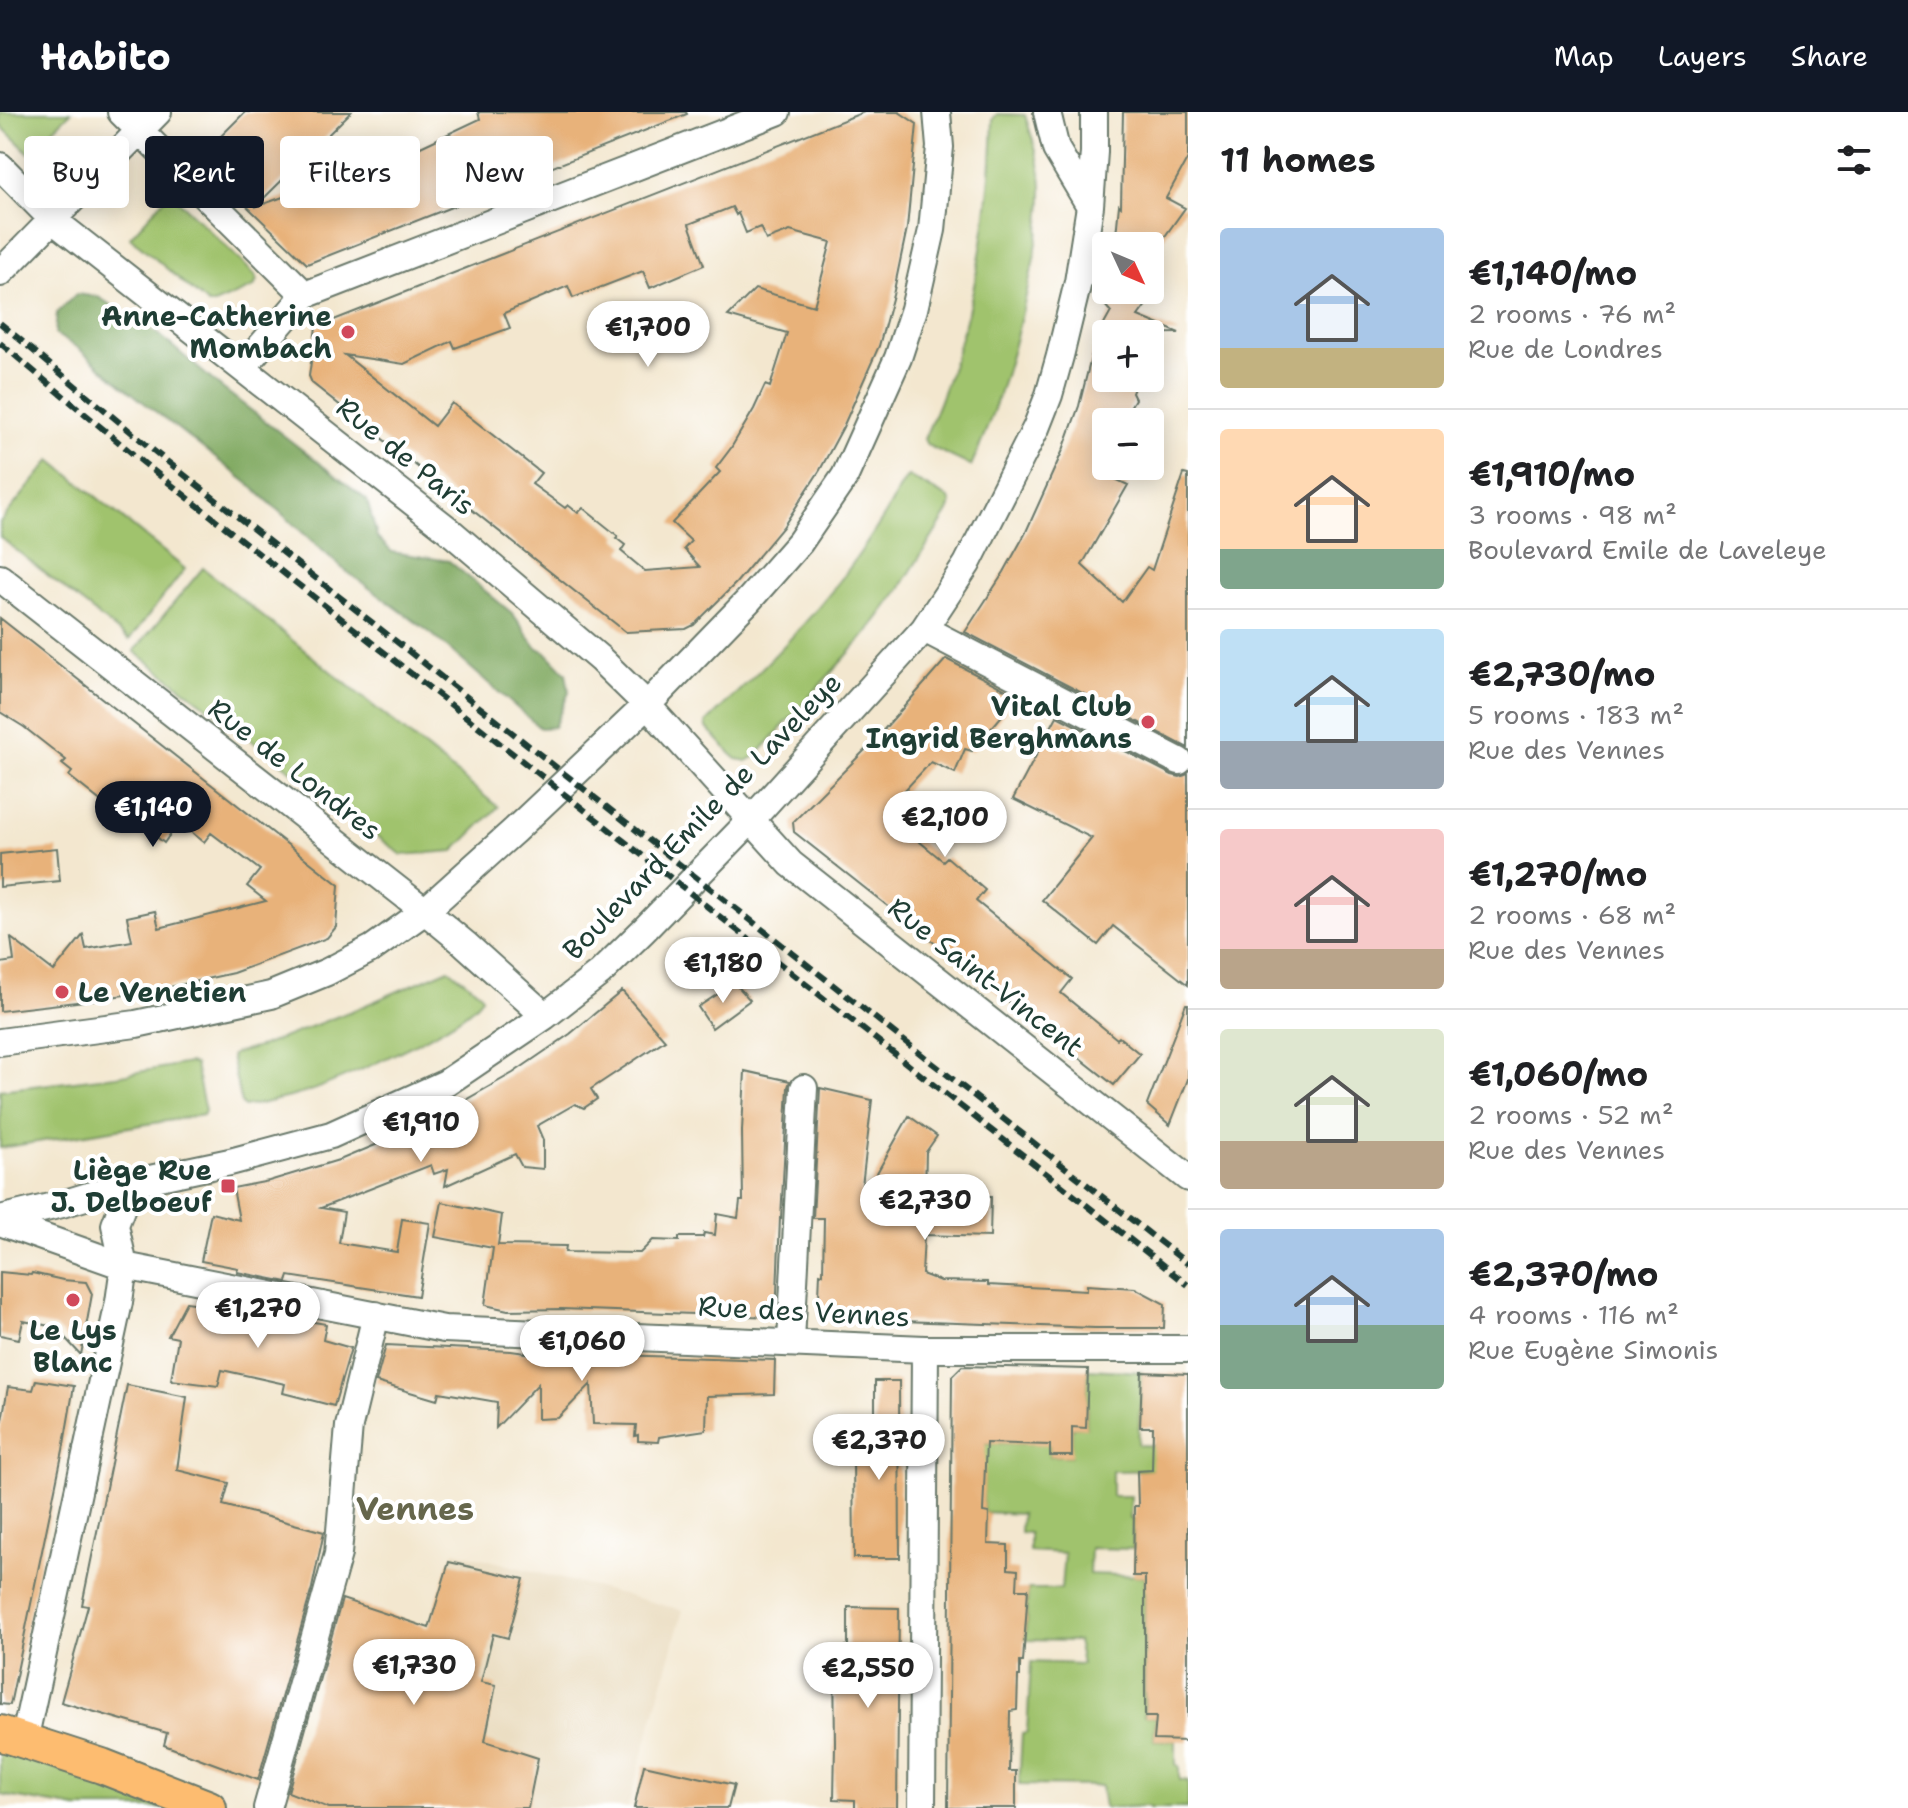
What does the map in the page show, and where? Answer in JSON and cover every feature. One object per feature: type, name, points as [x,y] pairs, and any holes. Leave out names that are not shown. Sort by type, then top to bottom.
[{"type":"main road","points":[[12,1737],[102,1766],[209,1808]]},
{"type":"street","points":[[121,112],[149,121],[305,295]]},
{"type":"street","points":[[243,367],[305,295],[777,112]]},
{"type":"street","points":[[0,1042],[136,1024],[271,995],[327,972],[373,948],[425,911],[647,705],[748,601],[800,542],[851,464],[898,358],[914,309],[932,230],[940,147],[937,112]]},
{"type":"street","points":[[1047,112],[1056,149],[1090,206]]},
{"type":"street","name":"Boulevard Emile de Laveleye","points":[[0,1221],[131,1183],[230,1162],[331,1135],[446,1083],[545,1016],[600,973],[643,931],[751,820],[924,629],[967,564],[1036,428],[1060,356],[1078,282],[1090,206],[1094,112]]},
{"type":"street","points":[[0,273],[149,121]]},
{"type":"street","name":"Rue de Paris","points":[[0,166],[53,220],[446,528],[600,659],[647,705],[751,820]]},
{"type":"street","name":"Rue de Londres","points":[[0,578],[425,911],[545,1016]]},
{"type":"street","points":[[924,629],[1179,761]]},
{"type":"street","name":"Rue Saint-Vincent","points":[[751,820],[791,864],[1188,1178]]},
{"type":"street","points":[[791,1342],[804,1088]]},
{"type":"street","points":[[12,1737],[119,1302],[124,1266],[115,1225],[131,1183]]},
{"type":"street","name":"Rue des Vennes","points":[[0,1221],[124,1266],[444,1329],[925,1349],[1188,1349]]},
{"type":"street","points":[[267,1808],[338,1554],[349,1426],[376,1315]]},
{"type":"street","points":[[922,1808],[925,1349]]},
{"type":"shaded area","points":[[454,1551],[683,1610],[628,1808],[369,1808]]},
{"type":"green space","points":[[0,112],[71,112],[46,136],[24,136],[24,148],[0,125]]},
{"type":"green space","points":[[997,114],[1025,115],[1040,168],[1041,209],[1039,232],[1013,350],[971,466],[927,445],[924,439],[954,361],[975,283],[987,202],[993,119]]},
{"type":"green space","points":[[156,208],[186,208],[257,280],[254,287],[208,304],[130,237]]},
{"type":"green space","points":[[76,294],[98,297],[157,333],[217,384],[367,500],[377,537],[392,552],[449,561],[513,614],[536,647],[546,652],[566,673],[569,692],[554,727],[540,728],[432,634],[342,568],[249,484],[78,348],[55,334],[57,313]]},
{"type":"green space","points":[[51,460],[185,569],[129,640],[0,537],[0,522]]},
{"type":"green space","points":[[908,476],[948,498],[951,503],[948,512],[899,590],[867,633],[756,756],[747,761],[737,759],[707,728],[706,723],[813,614],[866,544]]},
{"type":"green space","points":[[203,568],[498,807],[454,851],[402,855],[134,651]]},
{"type":"green space","points":[[449,969],[482,997],[472,1009],[453,1022],[400,1051],[321,1087],[244,1107],[241,1103],[233,1054],[262,1046],[359,1008]]},
{"type":"green space","points":[[189,1063],[195,1065],[205,1111],[203,1115],[0,1148],[0,1090],[116,1076]]},
{"type":"green space","points":[[1088,1369],[1142,1372],[1138,1445],[1165,1446],[1165,1470],[1112,1471],[1112,1496],[1131,1496],[1133,1549],[1090,1548],[1089,1574],[1145,1576],[1144,1716],[1156,1717],[1154,1740],[1176,1741],[1179,1780],[1188,1781],[1188,1808],[1104,1808],[1101,1786],[1019,1785],[1022,1734],[1027,1733],[1031,1662],[1082,1664],[1077,1641],[1025,1640],[1028,1589],[1061,1589],[1064,1553],[1029,1551],[1029,1533],[1020,1532],[1021,1514],[983,1512],[984,1443],[1050,1444],[1050,1456],[1071,1456],[1072,1427],[1086,1427]]},
{"type":"green space","points":[[0,1750],[163,1808],[77,1808],[0,1795]]},
{"type":"building","points":[[245,112],[351,112],[327,136],[280,136],[280,182],[264,198],[264,136],[221,136]]},
{"type":"building","points":[[478,112],[687,114],[553,167],[553,136],[444,136],[480,119]]},
{"type":"building","points":[[864,112],[899,112],[917,124],[907,228],[893,295],[879,346],[843,427],[820,470],[783,527],[736,583],[694,625],[686,629],[626,632],[312,383],[309,376],[316,327]],"holes":[[[732,207],[736,215],[738,213],[746,233],[760,227],[766,240],[790,231],[831,242],[814,306],[755,289],[728,316],[787,333],[770,387],[765,385],[731,448],[716,468],[720,472],[672,523],[691,541],[684,549],[700,567],[645,571],[621,551],[625,545],[616,538],[618,536],[583,508],[578,513],[568,505],[565,508],[532,484],[541,473],[452,403],[434,426],[345,355],[404,364],[452,341],[455,348],[510,328],[504,313],[568,286],[573,298],[643,271],[650,288],[704,265],[689,224]]]},
{"type":"building","points":[[1123,112],[1188,112],[1188,158],[1166,198],[1185,208],[1164,238],[1164,232],[1116,232],[1119,205],[1121,207]]},
{"type":"building","points":[[436,140],[436,208],[449,208],[307,264],[249,208],[264,208],[264,204],[280,198],[280,208],[420,208],[420,147]]},
{"type":"building","points":[[1104,304],[1147,304],[1138,316],[1148,320],[1107,320],[1111,312]]},
{"type":"building","points":[[1164,327],[1179,333],[1164,333]]},
{"type":"building","points":[[1092,354],[1092,392],[1132,392],[1135,399],[1130,408],[1092,408],[1092,480],[1117,480],[1128,485],[1082,565],[1122,602],[1147,567],[1152,570],[1184,474],[1188,475],[1188,748],[965,632],[1025,534],[1079,406]]},
{"type":"building","points":[[0,618],[339,885],[336,927],[327,938],[233,973],[157,990],[0,1011],[0,963],[14,961],[11,938],[54,971],[83,935],[86,949],[132,941],[127,917],[155,911],[159,928],[266,901],[247,886],[260,870],[211,833],[204,842],[179,822],[164,843],[127,812],[122,818],[69,776],[72,772],[62,764],[66,760],[0,712]]},
{"type":"building","points":[[946,659],[1014,694],[1002,707],[1006,711],[972,751],[965,749],[955,773],[931,762],[903,792],[915,806],[917,821],[908,832],[943,861],[947,857],[985,890],[976,901],[1072,979],[1061,993],[1140,1054],[1114,1085],[794,832],[793,822],[872,743]]},
{"type":"building","points":[[1057,716],[1172,775],[1180,777],[1188,774],[1188,985],[1113,926],[1098,945],[1042,900],[1092,838],[1013,799]]},
{"type":"building","points":[[57,848],[60,881],[0,887],[0,854]]},
{"type":"building","points":[[735,983],[750,1000],[712,1028],[698,1007]]},
{"type":"building","points":[[622,991],[665,1040],[591,1089],[597,1099],[584,1108],[575,1104],[537,1126],[543,1140],[543,1169],[522,1167],[515,1154],[445,1186],[448,1169],[434,1174],[431,1165],[321,1208],[344,1212],[339,1243],[397,1252],[402,1219],[430,1223],[418,1296],[289,1276],[287,1282],[201,1261],[211,1213],[239,1220],[233,1188],[269,1181],[342,1159],[416,1128],[513,1073],[570,1034]]},
{"type":"building","points":[[1186,1004],[1188,1079],[1170,1125],[1147,1105]]},
{"type":"building","points":[[745,1071],[790,1081],[776,1317],[562,1309],[508,1310],[485,1305],[493,1248],[435,1237],[442,1202],[502,1215],[498,1245],[566,1246],[565,1252],[640,1253],[653,1240],[679,1241],[679,1237],[703,1237],[704,1233],[715,1235],[717,1214],[738,1218],[740,1201],[743,1201]]},
{"type":"building","points":[[820,1088],[872,1100],[860,1203],[909,1116],[937,1136],[926,1152],[925,1195],[991,1197],[990,1237],[924,1235],[922,1274],[940,1281],[988,1282],[988,1285],[1087,1290],[1087,1285],[1135,1288],[1165,1304],[1164,1328],[818,1318],[824,1218],[813,1218]]},
{"type":"building","points":[[0,1272],[32,1273],[86,1282],[92,1294],[81,1355],[55,1327],[23,1321],[19,1339],[0,1335]]},
{"type":"building","points":[[186,1302],[227,1308],[229,1303],[326,1324],[323,1340],[351,1348],[334,1406],[283,1393],[285,1384],[222,1370],[218,1386],[171,1380],[178,1338],[168,1336]]},
{"type":"building","points":[[386,1345],[511,1351],[554,1357],[555,1353],[775,1360],[774,1394],[707,1396],[706,1430],[659,1437],[658,1442],[638,1441],[636,1425],[593,1424],[591,1384],[558,1418],[538,1419],[538,1384],[496,1428],[497,1402],[439,1392],[437,1400],[376,1382]]},
{"type":"building","points":[[962,1366],[1088,1369],[1086,1428],[1072,1427],[1072,1456],[1050,1456],[1050,1445],[986,1443],[983,1512],[989,1513],[988,1544],[1008,1545],[1008,1569],[1018,1570],[1017,1589],[1028,1589],[1017,1710],[1010,1711],[1009,1771],[1016,1771],[1016,1808],[948,1808],[952,1376]]},
{"type":"building","points":[[1142,1372],[1188,1374],[1188,1741],[1154,1740],[1156,1717],[1145,1717],[1145,1576],[1133,1576],[1137,1471],[1152,1470],[1153,1427],[1140,1427]]},
{"type":"building","points":[[36,1380],[74,1386],[10,1705],[0,1704],[0,1431],[8,1387],[33,1390]]},
{"type":"building","points":[[875,1381],[899,1381],[900,1558],[854,1558],[853,1454],[875,1454]]},
{"type":"building","points":[[127,1385],[187,1397],[177,1470],[229,1483],[223,1505],[324,1532],[312,1588],[258,1780],[164,1745],[167,1733],[61,1702],[88,1606],[82,1605]]},
{"type":"building","points":[[449,1562],[524,1579],[508,1638],[493,1634],[481,1682],[496,1685],[485,1741],[538,1758],[528,1808],[329,1808],[288,1792],[342,1599],[429,1628]]},
{"type":"building","points":[[848,1607],[899,1608],[897,1808],[855,1808],[855,1800],[834,1799],[834,1661],[845,1660]]},
{"type":"building","points":[[644,1765],[734,1785],[728,1808],[634,1808]]},
{"type":"railway","points":[[0,323],[154,451],[1188,1264]]},
{"type":"railway","points":[[0,343],[145,464],[1188,1285]]},
{"type":"place","name":"Anne-Catherine Mombach","points":[[348,332]]},
{"type":"place","name":"Vital Club Ingrid Berghmans","points":[[1148,722]]},
{"type":"place","name":"Le Venetien","points":[[62,992]]},
{"type":"place","name":"Liège Rue J. Delboeuf","points":[[228,1186]]},
{"type":"place","name":"Le Lys Blanc","points":[[73,1300]]},
{"type":"district","name":"Vennes","points":[[415,1509]]}]
